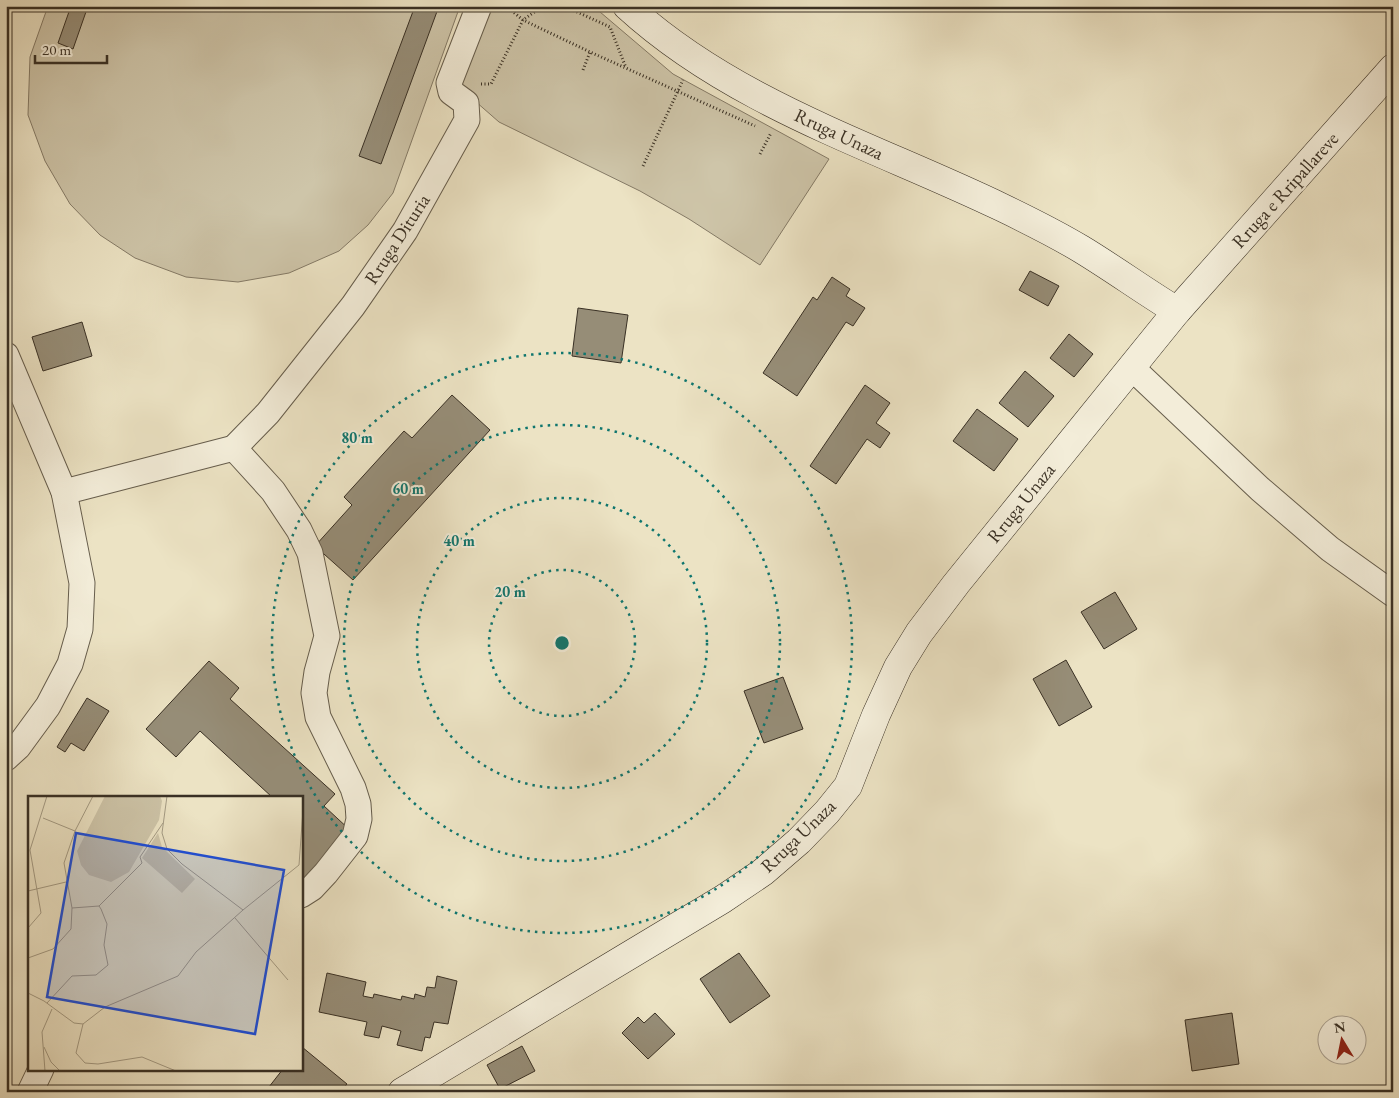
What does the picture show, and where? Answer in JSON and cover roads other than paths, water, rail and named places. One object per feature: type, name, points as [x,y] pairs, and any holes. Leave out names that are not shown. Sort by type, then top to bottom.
[{"type":"main road","name":"Rruga Unaza","points":[[402,1092],[723,899],[763,872],[816,824],[848,786],[890,683],[919,633],[956,584],[1176,311],[1081,249],[1050,232],[1001,207],[816,125],[729,80],[667,40],[627,6]]},
{"type":"main road","name":"Rruga e Rripallareve","points":[[1176,311],[1393,68]]},
{"type":"street","name":"Rruga Dituria","points":[[234,448],[268,413],[354,306],[405,231],[468,120],[466,103],[451,92],[449,83],[479,6]]},
{"type":"street","points":[[6,355],[64,492],[82,583],[80,629],[70,664],[48,706],[18,747],[6,758]]},
{"type":"street","points":[[1131,367],[1267,495],[1330,549],[1393,594]]},
{"type":"street","points":[[64,492],[234,448],[273,491],[299,530],[310,553],[326,636],[314,693],[318,717],[353,788],[358,804],[359,819],[355,836],[326,873],[312,888],[302,894]]},
{"type":"street","points":[[30,1092],[41,1070]]}]
